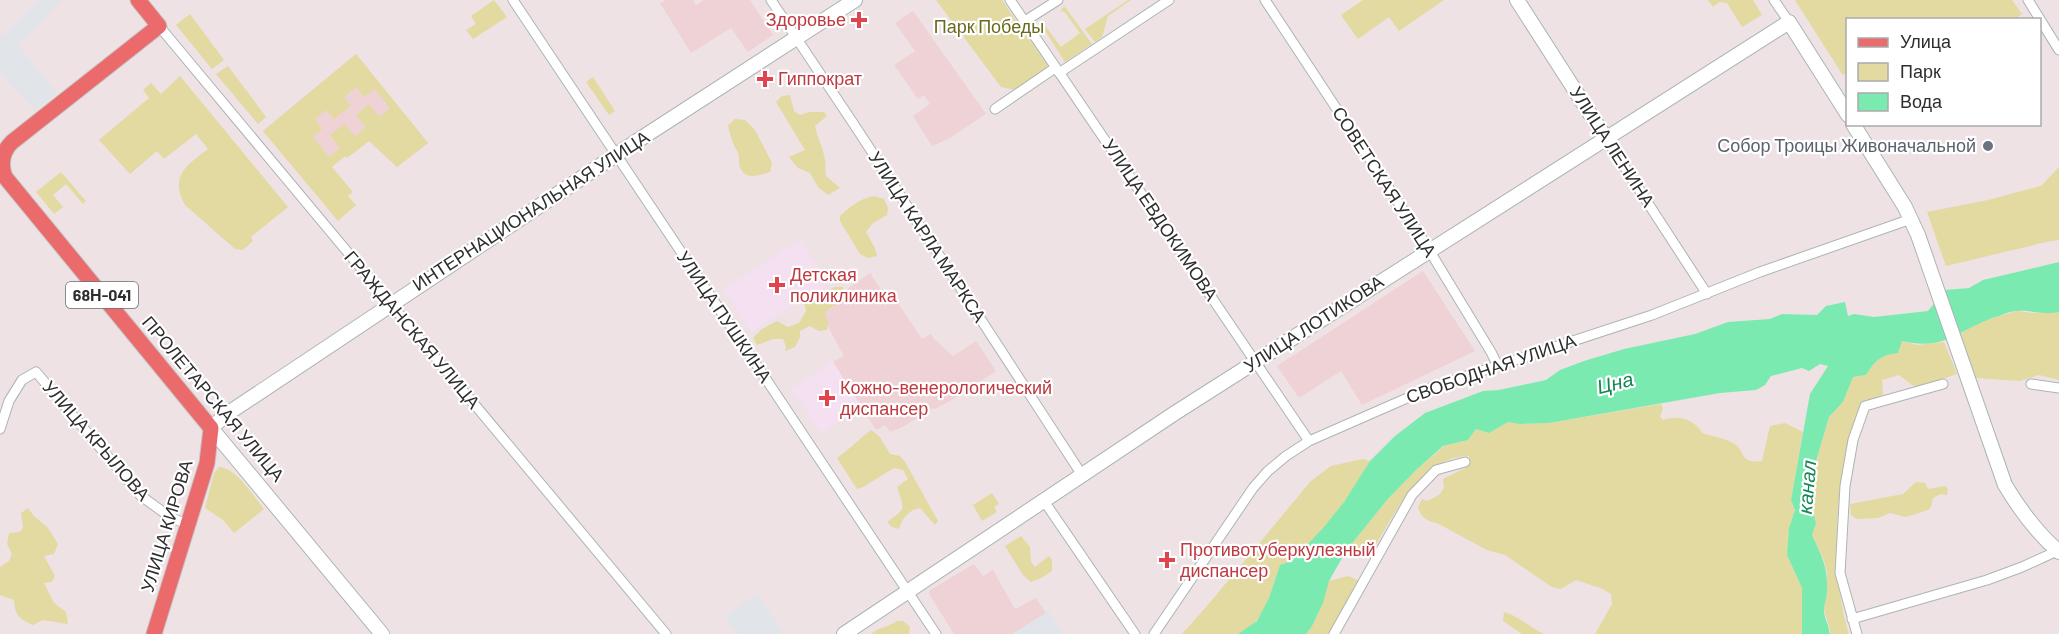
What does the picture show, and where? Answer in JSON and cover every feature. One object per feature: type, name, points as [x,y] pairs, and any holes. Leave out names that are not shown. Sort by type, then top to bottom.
[{"type":"main road","points":[[138,0],[159,26]]},
{"type":"main road","name":"ПРОЛЕТАРСКАЯ УЛИЦА","points":[[159,26],[12,142],[2,157],[1,176],[211,428]]},
{"type":"main road","name":"УЛИЦА КИРОВА","points":[[154,634],[207,463],[211,428]]},
{"type":"street","name":"УЛИЦА ПУШКИНА","points":[[513,0],[936,634]]},
{"type":"street","name":"УЛИЦА КАРЛА МАРКСА","points":[[771,0],[1082,475]]},
{"type":"street","name":"ИНТЕРНАЦИОНАЛЬНАЯ УЛИЦА","points":[[211,428],[227,414],[389,305],[855,0]]},
{"type":"street","name":"УЛИЦА ЕВДОКИМОВА","points":[[1010,0],[1309,441]]},
{"type":"street","points":[[1025,21],[1058,0]]},
{"type":"street","points":[[995,109],[1169,0]]},
{"type":"street","name":"СОВЕТСКАЯ УЛИЦА","points":[[1264,0],[1429,250],[1498,366]]},
{"type":"street","name":"УЛИЦА ЛЕНИНА","points":[[1517,0],[1707,294]]},
{"type":"street","points":[[1774,0],[1846,112]]},
{"type":"street","points":[[2028,0],[2039,18]]},
{"type":"street","points":[[2041,21],[2059,50]]},
{"type":"street","name":"УЛИЦА ЛОТИКОВА","points":[[844,634],[1256,362],[1605,137],[1789,22]]},
{"type":"street","name":"ГРАЖДАНСКАЯ УЛИЦА","points":[[159,26],[389,305],[666,634]]},
{"type":"street","points":[[1852,619],[1987,580],[2058,551],[2036,530],[2017,506],[2005,485],[1911,219],[1854,126]]},
{"type":"street","name":"СВОБОДНАЯ УЛИЦА","points":[[1154,634],[1253,489],[1268,471],[1309,441],[1431,388],[1652,315],[1753,275],[1911,219]]},
{"type":"street","name":"УЛИЦА КРЫЛОВА","points":[[0,429],[9,401],[22,380],[36,372],[141,496],[170,517],[189,525]]},
{"type":"street","points":[[1857,634],[1840,573],[1845,486],[1853,440],[1865,406],[1943,384]]},
{"type":"street","points":[[2031,384],[2059,388]]},
{"type":"street","name":"ПРОЛЕТАРСКАЯ УЛИЦА","points":[[211,428],[382,634]]},
{"type":"street","points":[[207,463],[217,454],[236,456]]},
{"type":"street","points":[[1334,634],[1412,495],[1436,470],[1465,462]]},
{"type":"street","points":[[1044,501],[1136,634]]},
{"type":"shaded area","points":[[39,0],[62,0],[18,45],[57,93],[35,110],[0,74],[0,36],[7,32]]},
{"type":"shaded area","points":[[666,0],[693,0],[696,5],[704,0],[750,0],[773,35],[748,52],[731,28],[691,53],[660,3]]},
{"type":"shaded area","points":[[913,11],[986,114],[950,138],[932,146],[913,116],[930,104],[924,95],[918,99],[894,65],[915,51],[895,23]]},
{"type":"shaded area","points":[[356,54],[428,143],[397,167],[369,141],[347,158],[345,156],[309,186],[263,131]]},
{"type":"shaded area","name":"Детская поликлиника","points":[[800,240],[829,283],[751,332],[723,289]]},
{"type":"shaded area","points":[[1423,271],[1475,351],[1362,405],[1341,371],[1299,398],[1277,366]]},
{"type":"shaded area","points":[[870,273],[883,293],[889,290],[922,339],[931,334],[953,356],[976,341],[996,371],[955,398],[890,432],[885,425],[876,430],[833,362],[844,356],[820,312],[827,303]]},
{"type":"shaded area","name":"Кожно-венерологический диспансер","points":[[833,362],[862,408],[821,433],[791,389]]},
{"type":"shaded area","points":[[974,564],[983,576],[993,570],[1015,609],[1036,598],[1046,613],[1012,634],[954,634],[929,594],[930,590]]},
{"type":"shaded area","points":[[758,594],[784,634],[737,634],[725,616]]},
{"type":"shaded area","points":[[1048,611],[1064,634],[1013,634],[1013,633]]},
{"type":"green space","points":[[494,0],[507,17],[473,39],[466,30],[476,24],[471,16]]},
{"type":"green space","name":"Парк Победы","points":[[936,0],[1002,0],[1049,68],[1015,90],[1001,87]]},
{"type":"green space","points":[[1131,0],[1108,16],[1102,37],[1095,42],[1085,29]]},
{"type":"green space","points":[[1363,0],[1444,0],[1399,31],[1389,17],[1358,39],[1341,15]]},
{"type":"green space","points":[[1708,0],[1753,0],[1762,15],[1742,27],[1727,3],[1719,2],[1713,7]]},
{"type":"green space","points":[[1795,0],[2012,0],[2022,14],[2017,18],[1846,18],[1846,75],[1842,74]]},
{"type":"green space","points":[[1065,7],[1092,44],[1065,62],[1040,23],[1046,21],[1044,24],[1061,47],[1080,33],[1064,11],[1061,12]]},
{"type":"green space","points":[[190,14],[224,60],[212,69],[176,25]]},
{"type":"green space","points":[[356,54],[428,143],[397,167],[369,141],[333,166],[353,192],[348,196],[356,205],[338,221],[263,131]],"holes":[[[356,87],[364,97],[375,89],[390,108],[379,117],[369,104],[356,115],[366,127],[355,136],[344,124],[330,135],[340,148],[329,157],[313,137],[322,129],[315,119],[326,110],[334,119],[351,106],[344,97]]]},
{"type":"green space","points":[[228,66],[266,117],[258,124],[216,74]]},
{"type":"green space","points":[[180,76],[288,207],[251,237],[253,241],[243,250],[235,249],[185,205],[179,186],[180,179],[187,166],[208,149],[196,134],[164,159],[157,151],[130,174],[99,140],[149,98],[143,90],[151,83],[161,94]]},
{"type":"green space","points":[[593,77],[615,111],[609,115],[586,82]]},
{"type":"green space","points":[[790,95],[794,111],[800,115],[809,112],[824,112],[827,116],[815,126],[825,158],[826,176],[840,188],[828,195],[818,187],[810,173],[798,168],[789,157],[805,150],[776,102],[782,96]]},
{"type":"green space","points":[[735,119],[745,120],[755,130],[772,163],[770,172],[749,176],[742,171],[728,125]]},
{"type":"green space","points":[[2059,167],[2059,240],[1946,266],[1927,212],[1988,200],[2041,186]]},
{"type":"green space","points":[[61,172],[86,201],[83,204],[66,184],[53,195],[63,207],[54,214],[36,192]]},
{"type":"green space","points":[[874,196],[884,199],[888,208],[887,215],[873,223],[866,232],[877,256],[868,258],[860,254],[840,221],[840,216],[856,203]]},
{"type":"green space","points":[[835,287],[843,287],[845,297],[825,312],[828,322],[827,330],[819,331],[810,326],[800,331],[795,347],[785,351],[786,346],[783,339],[773,339],[757,345],[753,338],[762,329],[777,321],[788,327],[799,323],[806,311],[804,303]]},
{"type":"green space","points":[[2017,311],[2059,312],[2059,380],[2039,375],[2020,381],[1976,378],[1959,335],[1979,322]]},
{"type":"green space","points":[[1902,341],[1917,345],[1944,342],[1957,374],[1916,388],[1899,375],[1882,380],[1883,395],[1861,406],[1850,437],[1838,513],[1839,587],[1849,634],[1829,634],[1824,609],[1827,572],[1812,535],[1810,504],[1814,496],[1814,468],[1829,417],[1843,402],[1853,377],[1866,375],[1879,360],[1887,355],[1898,353]]},
{"type":"green space","points":[[1661,404],[1663,408],[1660,417],[1663,420],[1686,419],[1698,427],[1701,432],[1733,443],[1749,461],[1762,461],[1770,426],[1785,423],[1803,432],[1791,500],[1795,510],[1789,528],[1787,555],[1802,588],[1802,634],[1595,634],[1612,604],[1611,594],[1576,580],[1561,589],[1552,587],[1505,555],[1487,550],[1422,516],[1418,507],[1422,499],[1427,501],[1439,495],[1444,488],[1443,479],[1469,466],[1469,456],[1452,459],[1436,467],[1422,478],[1397,509],[1369,557],[1354,556],[1346,551],[1387,500],[1415,471],[1444,446],[1468,440],[1476,429],[1489,433],[1508,422],[1549,423]]},
{"type":"green space","points":[[871,430],[880,437],[890,454],[900,456],[905,462],[938,521],[935,525],[920,508],[906,515],[899,529],[887,522],[903,508],[897,487],[908,479],[903,470],[894,468],[857,489],[837,458]]},
{"type":"green space","points":[[1363,459],[1370,461],[1331,520],[1306,547],[1280,565],[1266,605],[1255,623],[1238,634],[1182,634],[1311,481],[1331,466]]},
{"type":"green space","points":[[219,467],[238,477],[264,509],[234,533],[223,520],[205,508],[214,473]]},
{"type":"green space","points":[[1916,482],[1925,483],[1928,489],[1945,486],[1948,489],[1947,495],[1941,494],[1933,498],[1928,510],[1906,517],[1890,513],[1878,518],[1857,519],[1851,515],[1850,504],[1903,494]]},
{"type":"green space","points":[[992,493],[999,504],[994,507],[997,512],[982,521],[973,505]]},
{"type":"green space","points":[[28,508],[48,528],[58,544],[54,554],[44,556],[55,576],[52,582],[44,583],[54,603],[66,612],[68,624],[43,620],[33,625],[19,616],[14,600],[0,595],[0,567],[9,561],[12,554],[7,544],[9,533],[20,532],[23,527],[21,513]]},
{"type":"green space","points":[[1021,536],[1030,547],[1031,562],[1035,567],[1049,556],[1052,560],[1052,571],[1031,582],[1023,575],[1005,546]]},
{"type":"green space","points":[[1348,576],[1360,581],[1328,634],[1306,634],[1320,609],[1329,581]]},
{"type":"green space","points":[[1504,612],[1544,634],[1522,634],[1503,621]]},
{"type":"green space","points":[[897,621],[903,621],[910,627],[909,634],[871,634],[891,625]]},
{"type":"water","points":[[2059,262],[2059,312],[2012,312],[1943,341],[1918,344],[1902,341],[1898,353],[1887,355],[1879,360],[1866,375],[1853,377],[1843,402],[1829,417],[1814,468],[1814,496],[1810,503],[1816,523],[1812,535],[1825,569],[1827,594],[1824,610],[1829,634],[1802,634],[1802,588],[1787,555],[1789,528],[1795,510],[1791,500],[1810,394],[1828,366],[1820,364],[1809,371],[1802,368],[1771,376],[1765,385],[1756,390],[1720,393],[1549,423],[1508,422],[1489,433],[1476,429],[1468,440],[1443,446],[1387,500],[1346,551],[1329,581],[1323,603],[1306,634],[1238,634],[1257,621],[1269,598],[1280,565],[1293,560],[1324,527],[1344,502],[1370,461],[1395,436],[1425,413],[1483,391],[1546,380],[1560,370],[1584,361],[1624,349],[1695,334],[1728,322],[1770,319],[1782,314],[1817,315],[1826,306],[1845,302],[1848,316],[1854,314],[1874,317],[1928,311],[1945,290],[1969,288],[1983,280]]},
{"type":"place","name":"Здоровье","points":[[859,20]]},
{"type":"place","name":"Гиппократ","points":[[765,79]]},
{"type":"place","name":"Собор Троицы Живоначальной","points":[[1988,146]]},
{"type":"place","name":"Детская поликлиника","points":[[777,285]]},
{"type":"place","name":"Кожно-венерологический диспансер","points":[[827,398]]},
{"type":"place","name":"Противотуберкулезный диспансер","points":[[1167,560]]},
{"type":"water label","name":"Цна","points":[[1615,383]]},
{"type":"water label","name":"канал","points":[[1807,487]]}]
